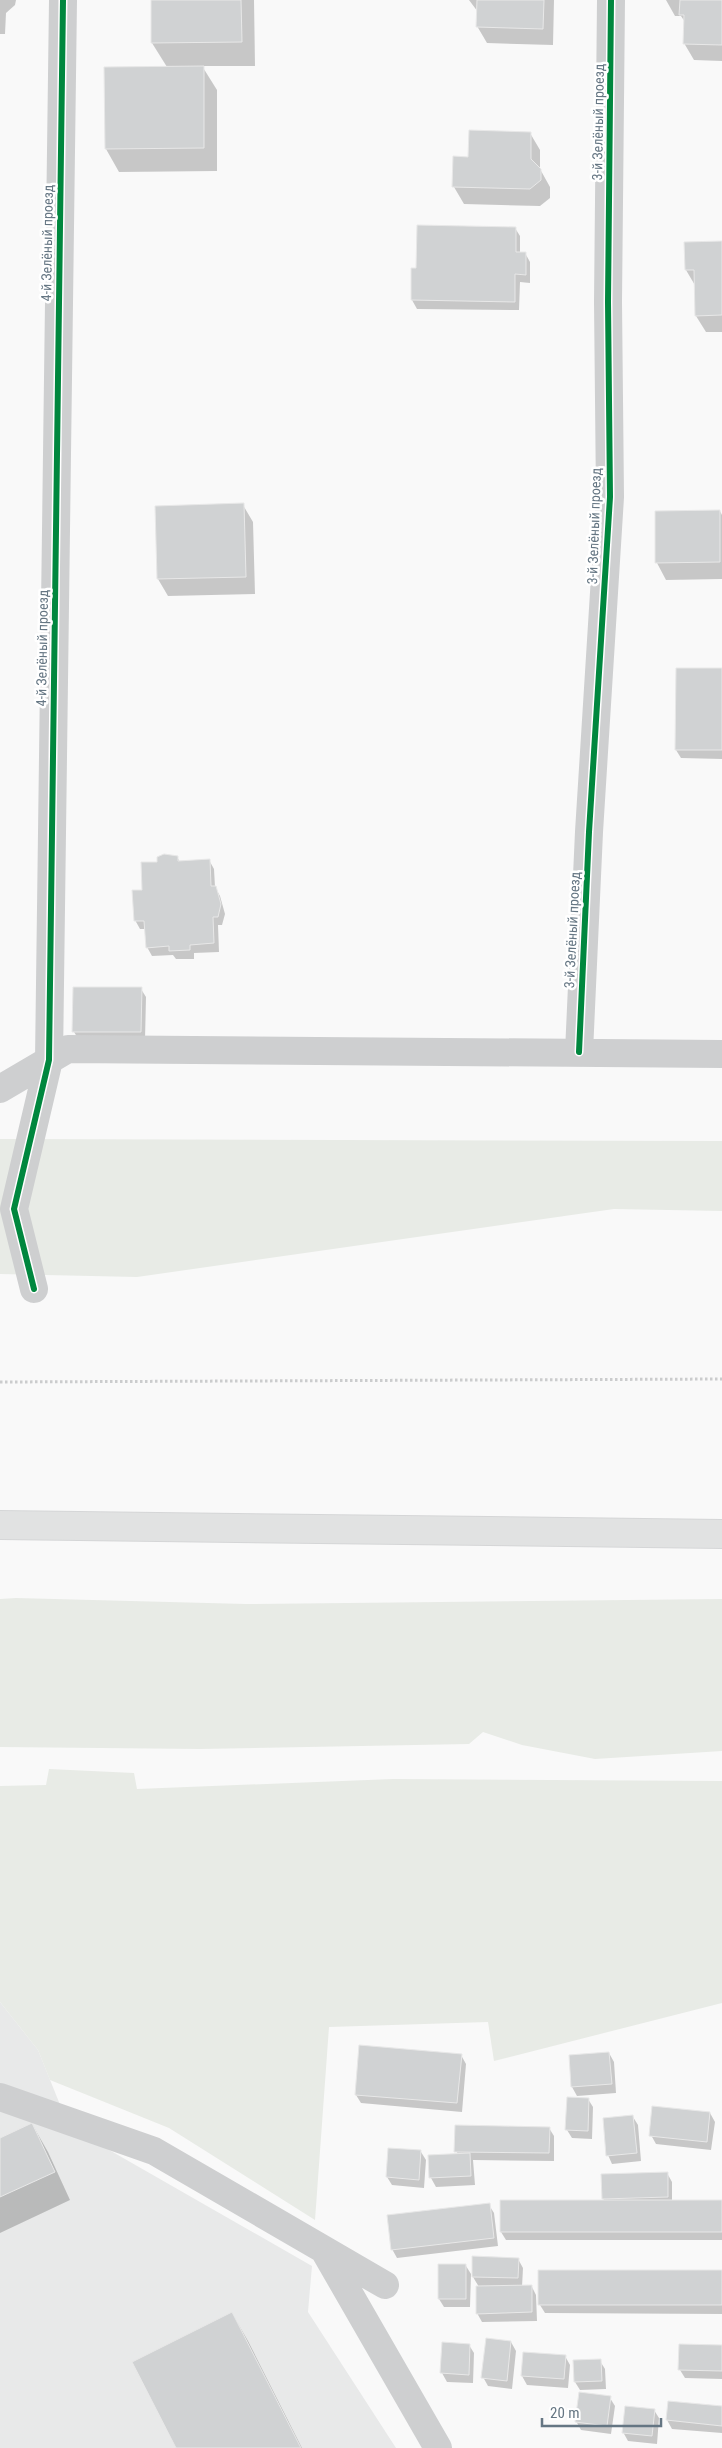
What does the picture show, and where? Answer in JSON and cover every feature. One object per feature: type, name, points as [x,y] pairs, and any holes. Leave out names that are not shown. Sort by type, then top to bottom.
[{"type":"main road","points":[[0,1525],[722,1534]]},
{"type":"street","name":"4-й Зелёный проезд","points":[[34,1289],[14,1208],[49,1060],[63,0]]},
{"type":"street","name":"3-й Зелёный проезд","points":[[579,1052],[589,832],[610,497],[608,302],[612,0]]},
{"type":"street","points":[[0,1089],[68,1049],[722,1054]]},
{"type":"street","points":[[0,2097],[154,2151],[385,2285]]},
{"type":"street","points":[[324,2248],[438,2448]]},
{"type":"path","points":[[0,1382],[722,1379]]},
{"type":"shaded area","points":[[0,1139],[722,1141],[722,1211],[614,1209],[137,1277],[0,1274]]},
{"type":"shaded area","points":[[0,1599],[246,1604],[722,1599],[722,1751],[595,1759],[522,1745],[483,1732],[469,1744],[200,1749],[0,1747]]},
{"type":"shaded area","points":[[49,1769],[134,1773],[137,1789],[393,1779],[722,1781],[722,2003],[494,2061],[488,2022],[329,2027],[315,2220],[169,2128],[50,2080],[38,2050],[0,2002],[0,1786],[46,1785]]},
{"type":"shaded area","points":[[0,2002],[38,2050],[69,2127],[312,2266],[308,2312],[396,2448],[0,2448]]},
{"type":"building","points":[[151,0],[241,0],[242,42],[151,43]]},
{"type":"building","points":[[477,0],[544,0],[543,29],[476,27]]},
{"type":"building","points":[[680,0],[722,0],[722,45],[683,44],[684,15],[679,15]]},
{"type":"building","points":[[204,66],[204,148],[105,149],[104,67]]},
{"type":"building","points":[[469,130],[531,132],[531,159],[541,169],[541,180],[530,189],[452,187],[453,156],[468,157]]},
{"type":"building","points":[[417,225],[516,227],[516,252],[526,252],[526,275],[515,274],[515,302],[411,300],[411,268],[416,268]]},
{"type":"building","points":[[722,241],[722,315],[695,316],[694,270],[685,270],[684,242]]},
{"type":"building","points":[[244,503],[246,577],[157,579],[155,506]]},
{"type":"building","points":[[720,510],[720,562],[655,563],[655,511]]},
{"type":"building","points":[[676,668],[722,668],[722,750],[675,750]]},
{"type":"building","points":[[164,854],[178,856],[178,861],[210,859],[211,886],[216,886],[221,904],[218,917],[213,917],[214,943],[190,945],[190,950],[169,951],[169,946],[146,948],[144,921],[134,921],[132,890],[142,890],[141,862],[157,862],[157,857]]},
{"type":"building","points":[[73,987],[142,987],[141,1032],[72,1032]]},
{"type":"building","points":[[359,2045],[462,2054],[457,2103],[355,2095]]},
{"type":"building","points":[[609,2052],[612,2084],[571,2087],[569,2055]]},
{"type":"building","points":[[567,2097],[589,2098],[588,2131],[565,2130]]},
{"type":"building","points":[[652,2106],[710,2112],[707,2142],[649,2136]]},
{"type":"building","points":[[633,2115],[637,2153],[606,2156],[603,2118]]},
{"type":"building","points":[[32,2123],[55,2172],[0,2197],[0,2138]]},
{"type":"building","points":[[455,2125],[550,2127],[549,2153],[454,2152]]},
{"type":"building","points":[[388,2148],[421,2150],[419,2180],[386,2177]]},
{"type":"building","points":[[470,2153],[471,2176],[429,2178],[428,2155]]},
{"type":"building","points":[[668,2172],[668,2197],[602,2199],[601,2174]]},
{"type":"building","points":[[500,2200],[722,2200],[722,2232],[500,2232]]},
{"type":"building","points":[[490,2203],[494,2238],[391,2250],[387,2215]]},
{"type":"building","points":[[472,2256],[519,2258],[518,2278],[472,2277]]},
{"type":"building","points":[[438,2264],[466,2264],[466,2299],[438,2299]]},
{"type":"building","points":[[538,2270],[722,2270],[722,2305],[538,2305]]},
{"type":"building","points":[[532,2285],[532,2312],[476,2314],[476,2286]]},
{"type":"building","points":[[232,2312],[301,2448],[176,2448],[132,2362]]},
{"type":"building","points":[[486,2338],[511,2341],[507,2381],[481,2378]]},
{"type":"building","points":[[442,2342],[470,2344],[469,2375],[440,2373]]},
{"type":"building","points":[[679,2344],[722,2345],[722,2371],[678,2370]]},
{"type":"building","points":[[523,2352],[566,2355],[564,2379],[521,2376]]},
{"type":"building","points":[[601,2359],[602,2381],[574,2382],[573,2360]]},
{"type":"building","points":[[579,2392],[611,2396],[607,2426],[575,2422]]},
{"type":"building","points":[[668,2401],[722,2406],[722,2426],[666,2420]]},
{"type":"building","points":[[625,2406],[655,2409],[652,2436],[622,2433]]},
{"type":"cycle path","points":[[34,1289],[14,1209],[49,1060],[63,0]]},
{"type":"cycle path","points":[[579,1052],[589,832],[610,497],[608,302],[611,0]]}]
